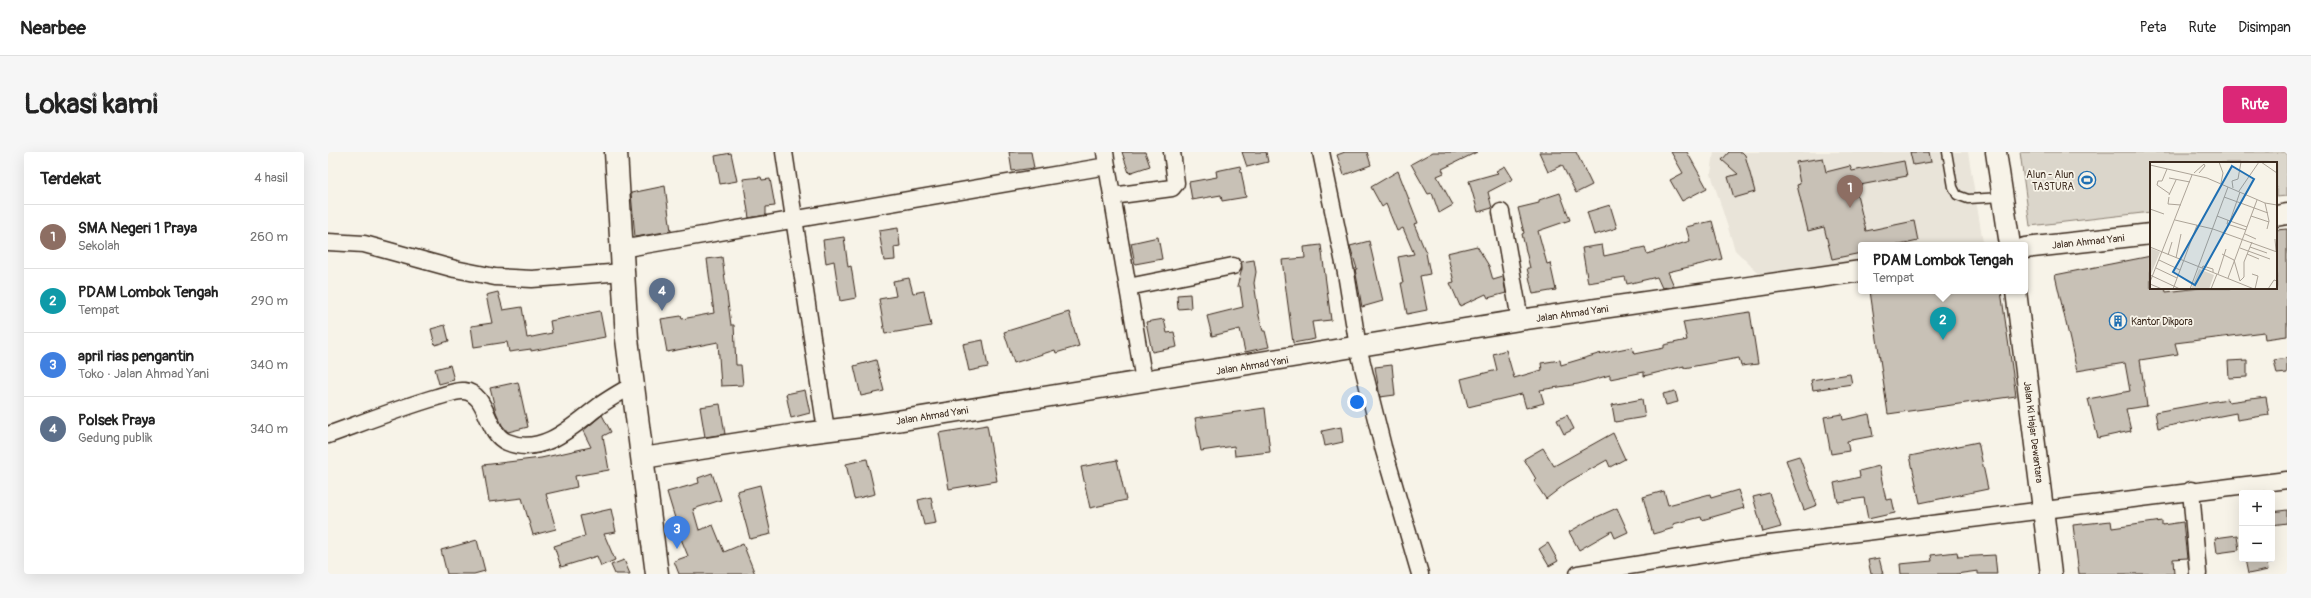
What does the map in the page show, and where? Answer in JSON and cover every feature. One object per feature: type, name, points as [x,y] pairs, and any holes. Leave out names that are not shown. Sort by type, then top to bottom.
[{"type":"main road","points":[[616,152],[623,272],[633,385],[657,574]]},
{"type":"street","points":[[784,152],[826,430]]},
{"type":"street","points":[[1112,196],[1172,188],[1176,183],[1172,152]]},
{"type":"street","points":[[1321,152],[1346,273],[1358,347],[1383,447],[1420,574]]},
{"type":"street","points":[[1996,152],[2010,242]]},
{"type":"street","points":[[622,249],[794,220],[1106,159],[1144,381]]},
{"type":"street","points":[[1501,212],[1520,320]]},
{"type":"street","points":[[2277,216],[2287,214]]},
{"type":"street","name":"Jalan Ahmad Yani","points":[[2028,248],[2150,234]]},
{"type":"street","points":[[328,242],[364,244],[455,270],[495,277],[532,279],[623,272]]},
{"type":"street","points":[[1128,287],[1234,266]]},
{"type":"street","name":"Jalan Ahmad Yani","points":[[643,458],[826,430],[878,424],[1520,320],[1858,271]]},
{"type":"street","name":"Jalan Ki Hajar Dewantara","points":[[2016,294],[2051,574]]},
{"type":"street","points":[[328,436],[423,402],[464,391],[472,394],[479,400],[493,430],[501,439],[518,445],[533,444],[562,435],[600,406],[633,385]]},
{"type":"street","points":[[1578,574],[1769,544],[2044,511],[2191,490],[2287,480]]},
{"type":"street","points":[[2191,490],[2198,574]]},
{"type":"lane","points":[[1947,152],[1953,187],[1957,196],[1968,199],[2003,197]]},
{"type":"shaded area","points":[[1714,152],[1968,152],[1983,242],[1858,242],[1858,261],[1760,275],[1735,250],[1711,174]]},
{"type":"shaded area","name":"Alun - Alun TASTURA","points":[[2020,152],[2287,152],[2287,196],[2277,197],[2277,162],[2150,162],[2150,212],[2030,226]]},
{"type":"building","points":[[1009,152],[1031,152],[1034,168],[1012,171]]},
{"type":"building","points":[[1122,152],[1145,152],[1150,166],[1129,173]]},
{"type":"building","points":[[1242,152],[1266,152],[1268,162],[1247,167]]},
{"type":"building","points":[[1345,152],[1367,152],[1371,165],[1344,175],[1337,155]]},
{"type":"building","points":[[1433,152],[1477,152],[1442,169],[1444,173],[1437,176],[1453,205],[1439,213],[1432,193],[1428,194],[1411,164]]},
{"type":"building","points":[[1539,152],[1576,152],[1592,185],[1576,193],[1562,165],[1548,172]]},
{"type":"building","points":[[1671,152],[1687,152],[1707,188],[1682,201],[1670,180],[1683,173]]},
{"type":"building","points":[[1729,152],[1742,152],[1745,155],[1755,192],[1734,198],[1728,177],[1738,174],[1722,160]]},
{"type":"building","points":[[1910,152],[1929,152],[1931,162],[1913,165]]},
{"type":"building","points":[[731,153],[737,181],[720,184],[715,156]]},
{"type":"building","points":[[1823,158],[1826,172],[1850,166],[1852,171],[1904,161],[1907,176],[1855,186],[1866,231],[1914,221],[1918,241],[1858,242],[1858,254],[1832,259],[1824,227],[1808,231],[1797,185],[1800,184],[1796,162]]},
{"type":"building","points":[[1240,166],[1246,197],[1222,201],[1221,195],[1192,200],[1189,182],[1217,177],[1216,171]]},
{"type":"building","points":[[1505,166],[1513,179],[1488,192],[1492,208],[1478,212],[1469,181],[1498,173],[1496,171]]},
{"type":"building","points":[[1398,171],[1418,223],[1414,224],[1426,253],[1430,274],[1420,276],[1427,310],[1407,314],[1398,257],[1414,254],[1403,228],[1397,231],[1386,204],[1382,207],[1371,187]]},
{"type":"building","points":[[761,177],[762,180],[770,179],[775,206],[766,207],[766,215],[749,218],[743,179]]},
{"type":"building","points":[[665,186],[671,231],[635,237],[631,193]]},
{"type":"building","points":[[1560,193],[1570,220],[1538,231],[1547,264],[1550,263],[1556,290],[1533,294],[1527,268],[1530,268],[1522,234],[1524,233],[1518,208],[1539,203],[1539,200]]},
{"type":"building","points":[[1610,205],[1617,228],[1594,235],[1587,212]]},
{"type":"building","points":[[1712,221],[1722,259],[1668,272],[1674,286],[1662,288],[1657,277],[1627,284],[1625,277],[1588,283],[1582,248],[1602,245],[1604,256],[1645,247],[1647,254],[1690,241],[1686,227]]},
{"type":"building","points":[[898,228],[900,246],[894,247],[895,260],[884,261],[879,231]]},
{"type":"building","points":[[2287,229],[2287,336],[2265,339],[2264,332],[2175,343],[2178,354],[2140,360],[2147,406],[2126,409],[2131,431],[2098,438],[2088,399],[2130,391],[2125,363],[2077,371],[2055,275],[2150,256],[2150,289],[2165,289],[2166,292],[2192,289],[2277,289],[2277,230]]},
{"type":"building","points":[[844,237],[848,267],[851,266],[856,298],[840,301],[834,261],[826,263],[823,240]]},
{"type":"building","points":[[1158,237],[1162,259],[1135,264],[1131,243]]},
{"type":"building","points":[[1369,241],[1383,301],[1362,307],[1355,269],[1357,269],[1350,246]]},
{"type":"building","points":[[1321,245],[1331,320],[1312,322],[1315,339],[1293,343],[1282,260],[1305,258],[1304,247]]},
{"type":"building","points":[[1477,246],[1489,266],[1493,280],[1503,277],[1506,293],[1488,298],[1486,294],[1460,306],[1450,283],[1454,282],[1447,253]]},
{"type":"building","points":[[722,257],[731,325],[734,325],[736,365],[741,365],[743,385],[721,386],[718,342],[667,352],[661,319],[681,316],[682,319],[714,313],[707,259]]},
{"type":"building","points":[[1254,260],[1256,272],[1254,283],[1259,316],[1269,347],[1245,352],[1240,329],[1212,336],[1207,316],[1243,307],[1240,286],[1237,286],[1242,269],[1241,262]]},
{"type":"building","points":[[909,278],[913,293],[924,291],[931,326],[885,334],[879,299],[896,296],[893,281]]},
{"type":"building","points":[[498,292],[503,310],[522,307],[527,338],[552,333],[550,321],[600,311],[605,337],[531,351],[531,349],[509,352],[507,342],[474,347],[471,326],[492,323],[486,295]]},
{"type":"building","points":[[1190,294],[1191,308],[1178,309],[1177,295]]},
{"type":"building","points":[[1870,294],[2001,294],[2016,396],[1888,414]]},
{"type":"building","points":[[1069,312],[1079,346],[1056,353],[1055,350],[1014,363],[1004,332]]},
{"type":"building","points":[[1750,312],[1758,364],[1741,366],[1739,358],[1684,368],[1684,366],[1644,376],[1644,372],[1610,379],[1610,375],[1578,384],[1540,390],[1544,403],[1526,408],[1522,394],[1468,407],[1461,379],[1497,370],[1493,354],[1506,350],[1514,378],[1542,370],[1541,363],[1560,360],[1561,365],[1598,354],[1632,347],[1634,354],[1664,348],[1664,345],[1687,340],[1683,322]]},
{"type":"building","points":[[1164,319],[1167,333],[1174,332],[1177,347],[1152,352],[1146,322]]},
{"type":"building","points":[[445,325],[449,341],[435,345],[431,329]]},
{"type":"building","points":[[983,340],[988,367],[969,371],[963,344]]},
{"type":"building","points":[[2287,358],[2287,373],[2277,374],[2274,360]]},
{"type":"building","points":[[876,360],[884,391],[861,396],[854,366]]},
{"type":"building","points":[[2247,360],[2247,377],[2229,378],[2228,361]]},
{"type":"building","points":[[450,365],[454,380],[439,384],[435,369]]},
{"type":"building","points":[[1392,365],[1395,395],[1380,397],[1375,367]]},
{"type":"building","points":[[1850,374],[1852,384],[1813,390],[1811,380]]},
{"type":"building","points":[[518,382],[528,427],[508,432],[502,425],[496,412],[490,388]]},
{"type":"building","points":[[805,390],[810,413],[791,418],[786,394]]},
{"type":"building","points":[[1675,391],[1678,402],[1666,405],[1663,394]]},
{"type":"building","points":[[2266,397],[2269,415],[2237,420],[2236,413],[2158,428],[2155,412],[2227,399],[2228,402]]},
{"type":"building","points":[[1642,399],[1645,417],[1615,422],[1612,405]]},
{"type":"building","points":[[720,404],[725,434],[705,437],[700,407]]},
{"type":"building","points":[[1265,408],[1270,452],[1235,456],[1234,446],[1201,451],[1195,418]]},
{"type":"building","points":[[1842,414],[1843,420],[1869,414],[1873,436],[1847,441],[1849,451],[1831,454],[1824,417]]},
{"type":"building","points":[[602,415],[611,432],[603,436],[609,470],[575,476],[577,487],[546,494],[556,529],[533,535],[522,498],[489,502],[483,465],[541,458],[591,447],[583,431]]},
{"type":"building","points":[[1567,415],[1574,429],[1564,434],[1557,420]]},
{"type":"building","points":[[987,425],[997,481],[949,489],[939,433]]},
{"type":"building","points":[[1341,427],[1343,442],[1325,446],[1322,431]]},
{"type":"building","points":[[1613,433],[1625,459],[1610,467],[1607,460],[1568,482],[1546,499],[1534,481],[1536,479],[1524,459],[1543,448],[1554,466]]},
{"type":"building","points":[[1978,442],[1988,489],[1920,503],[1910,456]]},
{"type":"building","points":[[1799,456],[1817,505],[1804,510],[1786,460]]},
{"type":"building","points":[[867,459],[875,494],[854,499],[846,464]]},
{"type":"building","points":[[1117,460],[1126,500],[1090,508],[1081,467]]},
{"type":"building","points":[[1879,466],[1886,500],[1892,499],[1895,513],[1868,519],[1864,498],[1838,502],[1834,483],[1860,477],[1859,471]]},
{"type":"building","points":[[712,473],[721,500],[693,509],[699,530],[713,525],[724,552],[743,544],[755,574],[679,574],[674,561],[688,556],[677,529],[678,528],[667,492],[699,483],[698,478]]},
{"type":"building","points":[[760,485],[771,534],[750,539],[737,491]]},
{"type":"building","points":[[1738,490],[1744,508],[1702,520],[1701,517],[1673,524],[1674,528],[1653,534],[1643,497],[1664,491],[1668,505],[1710,494],[1711,498]]},
{"type":"building","points":[[1769,493],[1781,527],[1763,532],[1753,497]]},
{"type":"building","points":[[931,497],[936,523],[924,525],[918,500]]},
{"type":"building","points":[[1617,508],[1628,532],[1615,538],[1612,531],[1579,550],[1569,532],[1590,520]]},
{"type":"building","points":[[611,509],[616,532],[604,534],[615,560],[601,566],[597,556],[561,567],[554,546],[585,536],[580,516]]},
{"type":"building","points":[[2287,510],[2287,523],[2275,525],[2275,512]]},
{"type":"building","points":[[2111,521],[2112,528],[2162,521],[2162,525],[2183,522],[2187,558],[2173,559],[2174,574],[2079,574],[2073,525]]},
{"type":"building","points":[[2237,535],[2239,550],[2217,553],[2215,538]]},
{"type":"building","points":[[477,540],[485,571],[474,574],[447,574],[441,550]]},
{"type":"building","points":[[1548,543],[1558,561],[1549,566],[1539,549]]},
{"type":"building","points":[[1957,552],[1958,557],[1995,555],[1997,574],[1978,574],[1978,571],[1956,574],[1901,574],[1900,564],[1932,561],[1931,555]]},
{"type":"building","points":[[1879,558],[1883,574],[1871,574],[1868,560]]},
{"type":"building","points":[[624,560],[630,574],[615,574],[611,565]]},
{"type":"building","points":[[2246,562],[2267,562],[2268,570],[2248,574]]},
{"type":"place","name":"Alun - Alun TASTURA","points":[[2087,180]]},
{"type":"place","name":"SMA Negeri 1 Praya","points":[[1850,208]]},
{"type":"place","name":"Polsek Praya","points":[[662,311]]},
{"type":"place","name":"Kantor Dikpora","points":[[2118,321]]},
{"type":"place","name":"PDAM Lombok Tengah","points":[[1943,340]]},
{"type":"place","name":"april rias pengantin","points":[[677,549]]}]
